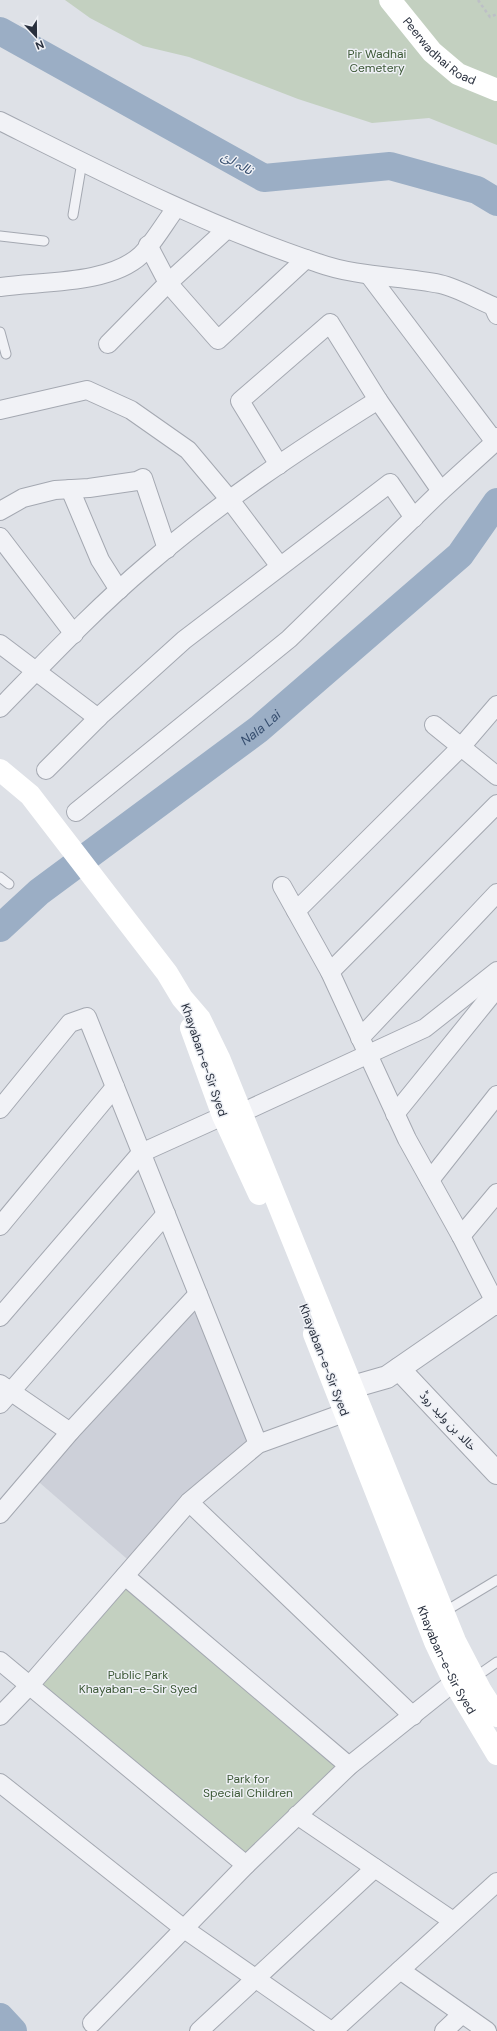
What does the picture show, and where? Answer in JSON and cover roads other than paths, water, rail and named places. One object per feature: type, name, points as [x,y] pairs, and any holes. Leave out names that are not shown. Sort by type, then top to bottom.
[{"type":"main road","name":"Peerwadhai Road","points":[[390,0],[432,52],[458,74],[497,90]]},
{"type":"main road","name":"Khayaban-e-Sir Syed","points":[[0,770],[30,795],[167,973],[182,998],[200,1019],[219,1058],[232,1114],[273,1226],[344,1413],[435,1642],[464,1680],[497,1716]]},
{"type":"main road","name":"Khayaban-e-Sir Syed","points":[[232,1114],[352,1387],[455,1641],[464,1680],[497,1754]]},
{"type":"street","points":[[0,121],[176,208],[227,229],[320,264],[369,275],[441,284],[493,306],[497,315]]},
{"type":"street","points":[[0,287],[78,280],[108,272],[126,265],[142,254],[176,208]]},
{"type":"street","points":[[108,344],[168,283],[227,229]]},
{"type":"street","points":[[148,245],[168,283],[218,340],[306,259]]},
{"type":"street","points":[[76,812],[289,639],[496,439],[369,275]]},
{"type":"street","points":[[279,465],[240,401],[330,323],[378,400],[441,491]]},
{"type":"street","points":[[0,410],[88,390],[130,410],[188,450],[230,500],[279,565]]},
{"type":"street","points":[[0,708],[119,590],[167,549],[230,500],[279,465],[378,400]]},
{"type":"street","points":[[0,511],[23,498],[55,490],[137,481],[143,478],[167,549]]},
{"type":"street","points":[[46,770],[98,718],[184,640],[279,565],[390,483],[414,518]]},
{"type":"street","points":[[70,489],[100,560],[119,590]]},
{"type":"street","points":[[0,537],[74,634]]},
{"type":"street","points":[[0,644],[98,718]]},
{"type":"street","points":[[296,911],[461,747],[497,705]]},
{"type":"street","points":[[434,725],[497,776]]},
{"type":"street","points":[[330,972],[497,804]]},
{"type":"street","points":[[282,886],[330,972],[395,1114],[496,1303],[387,1377],[352,1387]]},
{"type":"street","points":[[360,1038],[493,904]]},
{"type":"street","points":[[0,1317],[141,1153],[425,1028],[497,971]]},
{"type":"street","points":[[395,1114],[497,988]]},
{"type":"street","points":[[0,1109],[70,1023],[88,1017],[258,1444]]},
{"type":"street","points":[[0,1226],[115,1087]]},
{"type":"street","points":[[430,1180],[497,1095]]},
{"type":"street","points":[[461,1236],[497,1193]]},
{"type":"street","points":[[70,1432],[4,1393],[166,1214]]},
{"type":"street","points":[[0,1514],[70,1432],[198,1294]]},
{"type":"street","name":"خالد بن ولید روڈ","points":[[399,1369],[497,1473]]},
{"type":"street","points":[[0,1716],[30,1685],[189,1502],[258,1444],[344,1413]]},
{"type":"street","points":[[189,1502],[413,1716]]},
{"type":"street","points":[[125,1576],[349,1766]]},
{"type":"street","points":[[0,1661],[246,1865]]},
{"type":"street","points":[[92,2023],[246,1865],[349,1766],[413,1716],[464,1680]]},
{"type":"street","points":[[0,1783],[183,1928],[332,2031],[497,1882]]},
{"type":"street","points":[[298,1815],[454,1921]]},
{"type":"street","points":[[199,2031],[375,1868]]},
{"type":"street","points":[[400,1970],[487,2031]]},
{"type":"street","points":[[444,2031],[462,2014]]},
{"type":"lane","points":[[73,215],[82,162]]},
{"type":"lane","points":[[0,236],[44,241]]},
{"type":"lane","points":[[0,332],[6,354]]},
{"type":"lane","points":[[0,877],[9,884]]},
{"type":"lane","points":[[443,1613],[497,1580]]},
{"type":"lane","points":[[464,1680],[497,1662]]},
{"type":"waterway","name":"نالہ لئ","points":[[0,31],[264,178],[390,166],[477,190],[497,202]]},
{"type":"waterway","name":"Nala Lai","points":[[0,928],[39,892],[259,729],[460,555],[497,502]]},
{"type":"waterway","name":"Nala Lai","points":[[0,2017],[13,2031]]},
{"type":"park label","name":"Pir Wadhai Cemetery","points":[[377,61]]},
{"type":"park label","name":"Public Park Khayaban-e-Sir Syed","points":[[138,1682]]},
{"type":"park label","name":"Park for Special Children","points":[[248,1786]]}]
